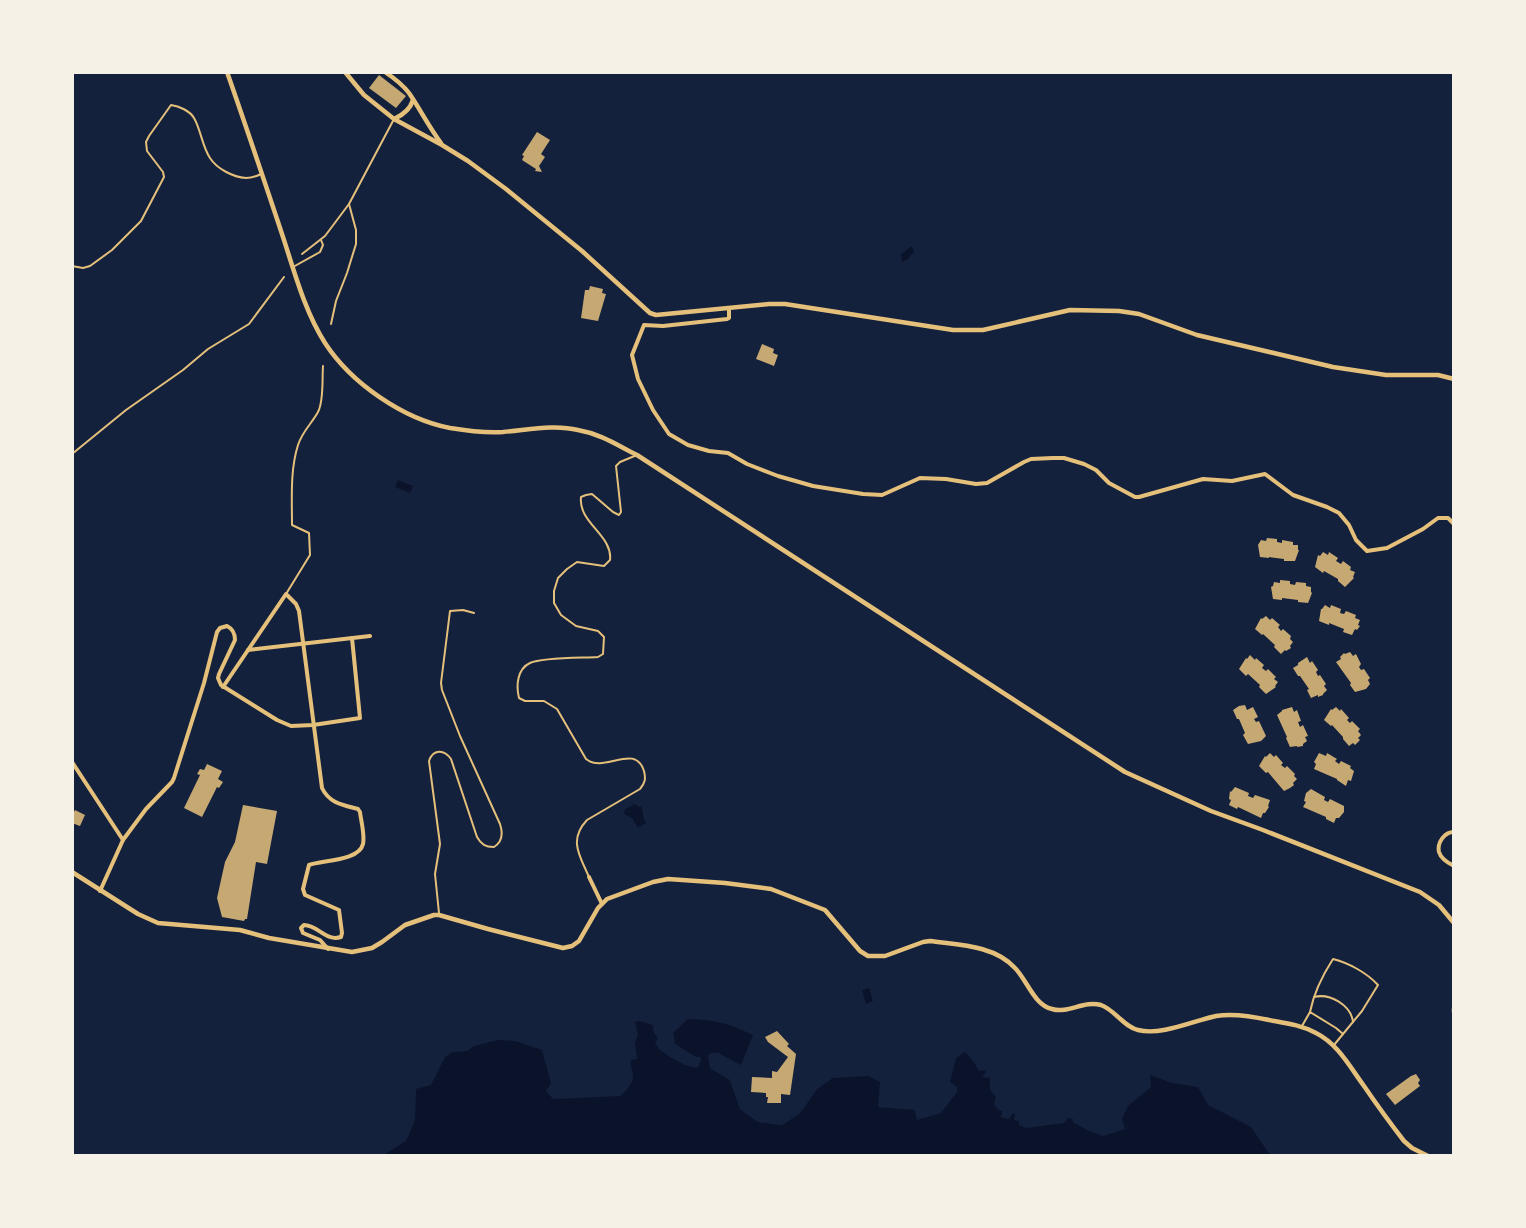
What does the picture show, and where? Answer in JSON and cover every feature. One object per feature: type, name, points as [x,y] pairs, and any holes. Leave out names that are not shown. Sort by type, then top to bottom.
[{"type":"street","points":[[227,72],[293,267],[315,325],[326,344],[347,370],[377,396],[406,413],[438,425],[481,432],[556,427],[576,429],[600,435],[637,456],[1125,772],[1211,811],[1420,892],[1439,905],[1454,923]]},
{"type":"street","points":[[385,72],[399,82],[408,92],[442,145]]},
{"type":"street","points":[[346,73],[364,96],[394,119],[442,145],[491,178],[575,245],[650,313],[664,315],[769,304],[786,304],[953,330],[983,330],[1070,310],[1119,311],[1139,314],[1206,337],[1333,367],[1386,375],[1438,375],[1454,378]]},
{"type":"street","points":[[394,119],[404,113],[413,100]]},
{"type":"street","points":[[729,308],[730,318],[727,320],[662,326],[646,324],[643,326],[632,355],[638,379],[669,434],[688,445],[709,451],[728,453],[747,464],[778,476],[813,486],[863,494],[882,494],[920,478],[946,479],[976,484],[987,483],[1031,459],[1052,458],[1073,460],[1084,464],[1096,470],[1109,483],[1134,497],[1203,479],[1232,480],[1265,474],[1293,495],[1339,513],[1349,525],[1356,540],[1367,551],[1387,548],[1424,529],[1438,518],[1448,518],[1454,524]]},
{"type":"street","points":[[223,687],[286,594],[298,607],[322,788],[332,801],[359,810],[363,839],[358,852],[336,860],[311,864],[308,867],[303,893],[338,909],[342,935],[339,938],[328,937],[306,925],[302,926],[301,930],[303,933],[320,940],[328,949]]},
{"type":"street","points":[[100,891],[123,840],[146,809],[168,787],[174,778],[204,683],[217,632],[220,628],[228,626],[234,631],[235,640],[219,674],[219,681],[223,687],[285,724],[296,727],[360,718],[352,638]]},
{"type":"street","points":[[248,650],[370,636]]},
{"type":"street","points":[[72,762],[123,840]]},
{"type":"street","points":[[1454,832],[1443,836],[1439,846],[1439,853],[1443,859],[1454,866]]},
{"type":"street","points":[[72,872],[138,914],[158,923],[240,930],[269,938],[352,952],[362,951],[382,942],[405,926],[428,917],[440,916],[568,948],[579,941],[602,904],[612,897],[661,880],[715,882],[765,887],[825,910],[860,951],[868,956],[886,956],[922,942],[930,941],[973,947],[989,952],[1014,966],[1037,998],[1050,1009],[1063,1010],[1084,1005],[1101,1005],[1134,1029],[1150,1032],[1216,1016],[1234,1014],[1302,1027],[1315,1032],[1334,1045],[1404,1141],[1412,1148],[1428,1156]]},
{"type":"street","points":[[589,877],[602,904]]},
{"type":"lane","points":[[72,266],[87,268],[94,265],[112,250],[144,216],[164,177],[164,172],[147,151],[146,142],[171,105],[185,110],[194,118],[210,158],[225,171],[248,178],[262,174]]},
{"type":"lane","points":[[302,254],[321,240],[350,204],[394,119]]},
{"type":"lane","points":[[331,324],[336,301],[356,244],[356,230],[350,204]]},
{"type":"lane","points":[[293,267],[320,252],[323,245],[321,240]]},
{"type":"lane","points":[[72,454],[126,410],[183,370],[208,348],[249,324],[284,277]]},
{"type":"lane","points":[[286,594],[310,552],[309,533],[292,525],[292,489],[295,456],[300,438],[319,411],[321,405],[323,366]]},
{"type":"lane","points":[[589,877],[576,847],[581,827],[587,820],[640,789],[646,778],[644,769],[641,763],[635,759],[628,758],[602,764],[592,764],[586,759],[557,709],[544,701],[524,701],[519,698],[517,690],[519,674],[529,664],[540,661],[598,657],[603,654],[604,637],[598,631],[576,626],[561,615],[554,603],[554,591],[558,578],[577,562],[604,566],[610,560],[611,553],[602,537],[586,519],[580,504],[581,497],[592,494],[619,515],[621,512],[616,466],[620,462],[637,456]]},
{"type":"lane","points":[[440,916],[435,874],[440,844],[429,761],[430,756],[434,752],[441,751],[447,753],[451,759],[477,838],[485,846],[494,847],[499,844],[502,837],[500,824],[460,736],[441,683],[450,611],[463,610],[474,613]]},
{"type":"lane","points":[[1302,1027],[1310,1012],[1318,984],[1333,959],[1363,972],[1378,985],[1362,1011],[1334,1045]]},
{"type":"lane","points":[[1313,997],[1324,996],[1344,1005],[1350,1011],[1353,1022]]},
{"type":"lane","points":[[1310,1012],[1343,1034]]},
{"type":"water","points":[[912,246],[914,252],[910,258],[902,262],[901,254]]},
{"type":"water","points":[[398,480],[413,486],[410,493],[395,487]]},
{"type":"water","points":[[635,804],[639,807],[641,806],[646,823],[638,828],[632,818],[624,814],[625,809]]},
{"type":"water","points":[[869,988],[873,1001],[866,1004],[862,990]]},
{"type":"water","points":[[688,1019],[722,1023],[753,1035],[741,1065],[718,1053],[708,1055],[710,1068],[730,1080],[740,1109],[758,1122],[782,1125],[800,1113],[817,1089],[833,1078],[868,1076],[880,1082],[878,1107],[915,1110],[917,1120],[941,1113],[957,1092],[957,1087],[950,1082],[956,1058],[965,1052],[979,1071],[985,1070],[986,1072],[982,1077],[990,1078],[990,1090],[996,1097],[994,1104],[998,1110],[1002,1111],[1000,1117],[1009,1119],[1013,1113],[1015,1114],[1014,1120],[1019,1121],[1019,1125],[1026,1128],[1064,1123],[1068,1118],[1073,1119],[1073,1122],[1087,1130],[1103,1136],[1125,1129],[1122,1119],[1128,1106],[1151,1087],[1150,1075],[1172,1083],[1198,1087],[1208,1105],[1251,1127],[1270,1155],[382,1156],[406,1141],[415,1120],[416,1089],[431,1085],[445,1057],[453,1052],[467,1051],[474,1046],[498,1040],[515,1041],[542,1050],[551,1083],[546,1091],[553,1099],[620,1096],[632,1080],[631,1060],[637,1059],[635,1043],[638,1035],[635,1022],[639,1021],[653,1025],[654,1033],[658,1038],[655,1043],[674,1059],[697,1068],[701,1058],[675,1044],[673,1033]]},
{"type":"pier","points":[[658,1038],[661,1038],[658,1043],[661,1047],[686,1063],[696,1066],[698,1060],[673,1046],[672,1043],[696,1057],[701,1057],[697,1068],[685,1065],[659,1049],[655,1043]]},
{"type":"pier","points":[[718,1053],[743,1067],[740,1068],[717,1055],[710,1056],[712,1066],[732,1078],[742,1107],[759,1119],[781,1122],[798,1111],[815,1088],[826,1080],[827,1082],[817,1089],[800,1113],[782,1125],[758,1122],[740,1109],[730,1080],[710,1068],[708,1055]]},
{"type":"building","points":[[379,75],[406,96],[396,108],[369,88]]},
{"type":"building","points":[[537,132],[550,140],[541,154],[545,157],[539,166],[542,172],[535,171],[536,169],[522,160],[524,156],[522,155]]},
{"type":"building","points":[[590,286],[603,289],[602,293],[606,294],[598,321],[581,318],[585,290],[589,290]]},
{"type":"building","points":[[762,344],[774,349],[773,353],[778,355],[774,366],[756,359]]},
{"type":"building","points":[[1267,538],[1277,539],[1277,542],[1282,543],[1282,540],[1293,542],[1293,545],[1298,545],[1299,550],[1295,561],[1260,557],[1258,545],[1261,540],[1266,541]]},
{"type":"building","points":[[1323,552],[1328,555],[1329,552],[1338,558],[1336,561],[1341,564],[1343,561],[1351,567],[1350,570],[1355,572],[1354,578],[1345,587],[1338,579],[1324,571],[1323,573],[1315,567],[1318,555],[1320,556]]},
{"type":"building","points":[[1280,580],[1290,581],[1290,584],[1295,585],[1296,582],[1306,583],[1306,586],[1311,587],[1312,593],[1308,603],[1282,598],[1282,600],[1273,599],[1271,587],[1274,582],[1280,583]]},
{"type":"building","points":[[1325,605],[1330,608],[1331,605],[1341,609],[1340,613],[1344,614],[1346,611],[1356,615],[1355,618],[1360,620],[1358,625],[1360,626],[1357,630],[1355,629],[1352,635],[1343,632],[1344,629],[1319,621],[1321,609]]},
{"type":"building","points":[[1266,616],[1270,620],[1272,618],[1280,625],[1278,627],[1281,631],[1283,629],[1291,636],[1290,639],[1293,642],[1290,646],[1291,648],[1281,654],[1274,647],[1275,645],[1255,629],[1261,618]]},
{"type":"building","points":[[1350,652],[1353,656],[1356,654],[1361,664],[1359,667],[1361,670],[1364,669],[1370,678],[1368,680],[1370,684],[1366,689],[1355,692],[1336,662],[1341,659],[1340,657],[1344,653]]},
{"type":"building","points":[[1250,655],[1264,665],[1262,668],[1266,671],[1268,669],[1276,677],[1274,679],[1278,682],[1276,687],[1266,694],[1259,687],[1260,685],[1239,669]]},
{"type":"building","points":[[1307,657],[1310,663],[1312,661],[1318,670],[1316,672],[1318,676],[1320,675],[1326,684],[1324,686],[1327,690],[1318,697],[1318,695],[1311,698],[1307,690],[1309,689],[1293,668]]},
{"type":"building","points":[[1245,705],[1247,710],[1253,707],[1258,717],[1254,719],[1256,722],[1259,721],[1266,736],[1261,741],[1248,744],[1243,735],[1245,733],[1233,710]]},
{"type":"building","points":[[1292,707],[1294,712],[1297,710],[1301,721],[1298,722],[1300,727],[1303,725],[1308,736],[1305,737],[1307,741],[1303,746],[1290,747],[1277,715],[1282,710]]},
{"type":"building","points":[[1336,707],[1340,711],[1341,709],[1349,718],[1347,720],[1350,723],[1352,721],[1360,729],[1358,731],[1361,735],[1358,738],[1360,740],[1355,745],[1353,743],[1349,746],[1332,725],[1324,720],[1331,709]]},
{"type":"building","points":[[1270,753],[1274,757],[1276,755],[1283,763],[1281,765],[1285,768],[1287,766],[1297,779],[1293,783],[1294,785],[1284,791],[1268,772],[1266,773],[1259,766],[1265,756]]},
{"type":"building","points":[[1319,753],[1326,756],[1327,753],[1337,759],[1335,761],[1339,764],[1341,761],[1351,766],[1350,768],[1354,771],[1351,781],[1348,780],[1346,786],[1337,779],[1314,769],[1316,764],[1314,762]]},
{"type":"building","points":[[207,764],[222,771],[218,779],[223,782],[219,788],[217,787],[202,817],[184,808],[200,775],[197,774],[200,769],[204,770]]},
{"type":"building","points":[[1235,787],[1249,793],[1248,796],[1253,798],[1255,795],[1270,800],[1269,807],[1261,818],[1238,807],[1237,809],[1229,805],[1231,800],[1229,799],[1230,791]]},
{"type":"building","points":[[1311,789],[1325,797],[1324,800],[1328,802],[1330,799],[1344,806],[1344,812],[1339,818],[1336,818],[1334,823],[1326,819],[1326,817],[1303,807],[1306,802],[1304,801],[1306,793]]},
{"type":"building","points":[[243,805],[277,811],[267,864],[256,862],[247,919],[244,921],[222,917],[217,898],[225,862],[235,842]]},
{"type":"building","points":[[75,810],[85,815],[80,826],[72,823],[72,816]]},
{"type":"building","points":[[777,1031],[789,1044],[787,1046],[796,1054],[790,1095],[781,1094],[781,1103],[767,1103],[768,1097],[766,1097],[766,1093],[751,1092],[752,1077],[772,1078],[772,1071],[777,1072],[788,1057],[768,1042],[765,1037]]},
{"type":"building","points":[[1416,1074],[1420,1080],[1418,1083],[1420,1086],[1395,1105],[1386,1094]]}]
